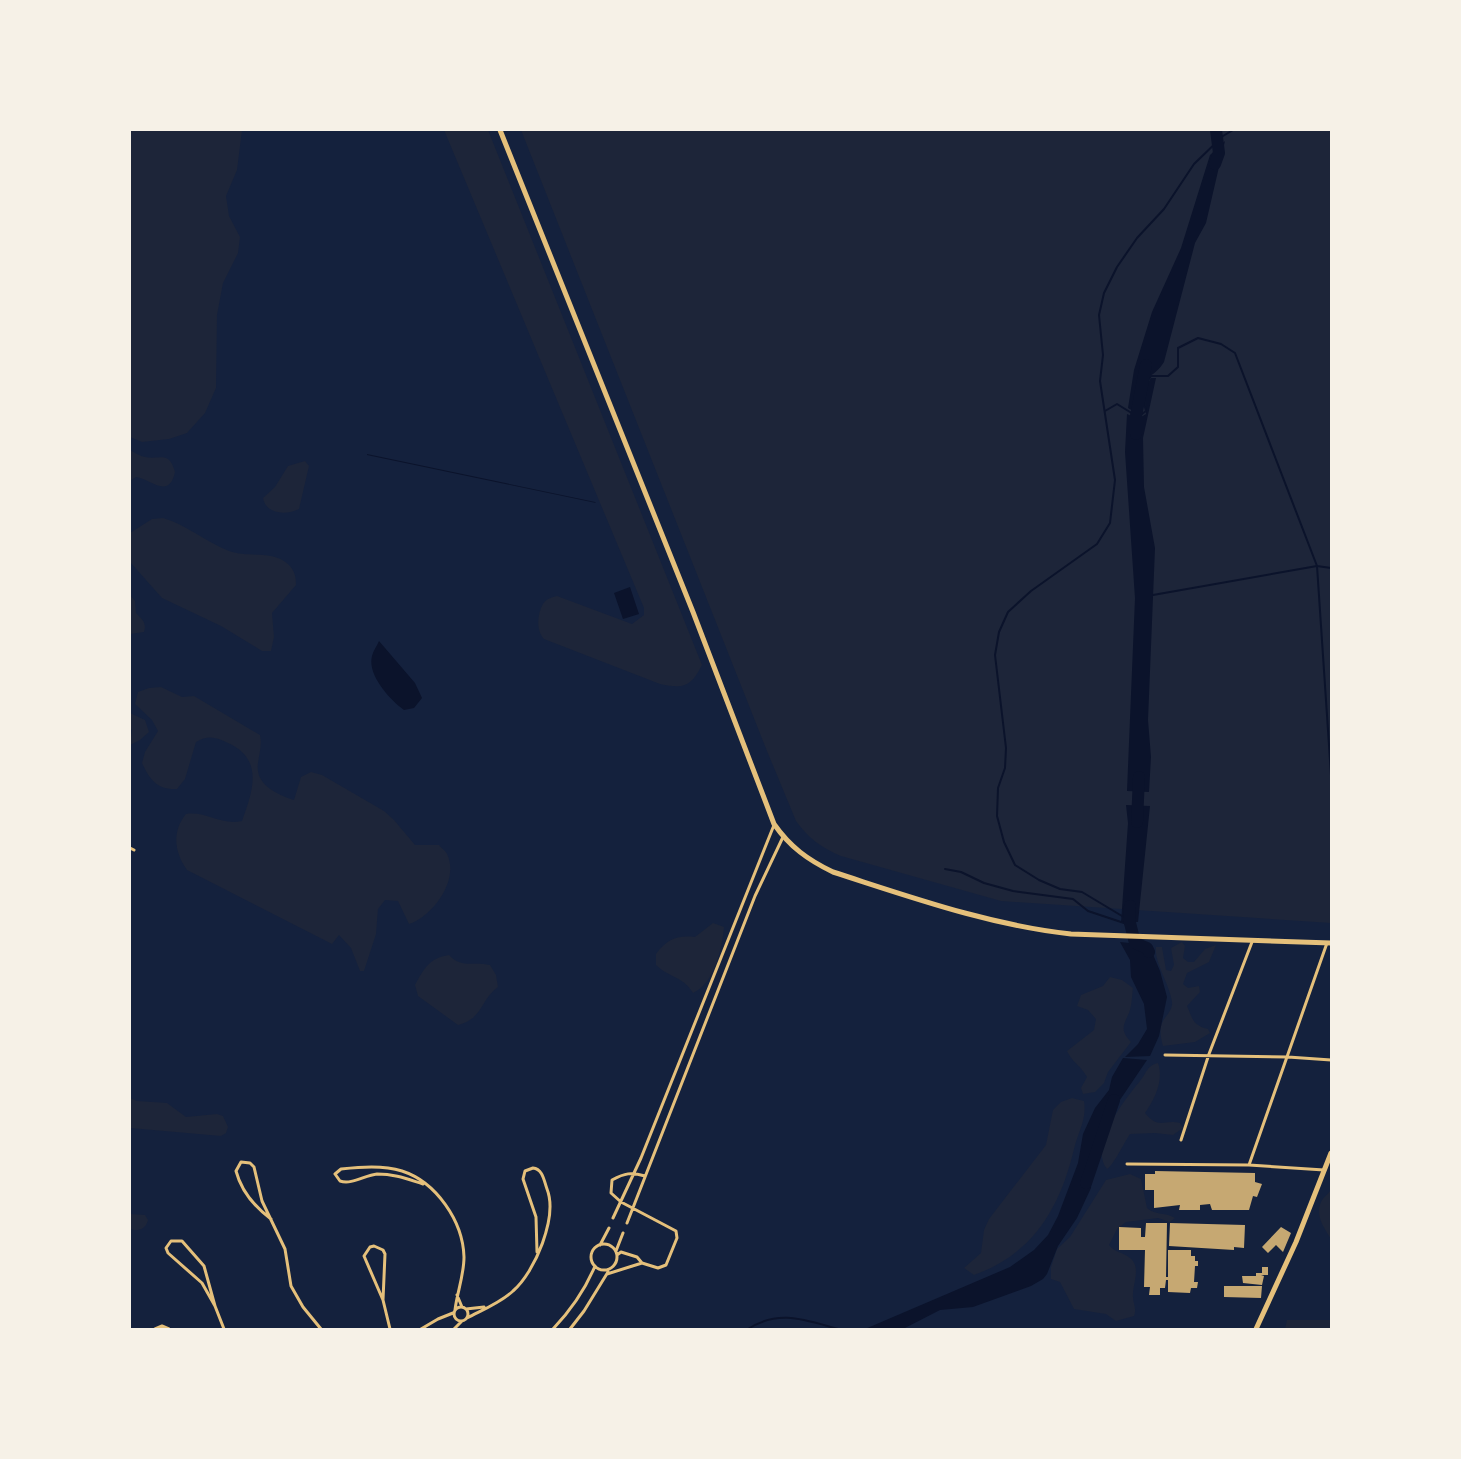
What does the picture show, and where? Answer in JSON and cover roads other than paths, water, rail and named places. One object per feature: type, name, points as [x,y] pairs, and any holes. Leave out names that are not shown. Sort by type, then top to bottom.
[{"type":"main road","points":[[500,130],[689,603],[774,824],[783,838],[810,861],[833,872],[892,891],[1030,930],[1153,938],[1329,943]]},
{"type":"main road","points":[[1256,1329],[1331,1153]]},
{"type":"street","points":[[613,1218],[634,1173],[774,824]]},
{"type":"street","points":[[627,1224],[689,1062],[761,883],[783,838]]},
{"type":"street","points":[[130,848],[134,850]]},
{"type":"street","points":[[1181,1140],[1209,1054],[1252,942]]},
{"type":"street","points":[[1249,1166],[1329,943]]},
{"type":"street","points":[[1165,1055],[1209,1054],[1331,1060]]},
{"type":"street","points":[[680,1058],[689,1062]]},
{"type":"street","points":[[271,1219],[248,1197],[238,1179],[236,1171],[242,1162],[250,1163],[254,1167],[258,1188],[285,1248],[289,1275],[296,1296],[321,1329]]},
{"type":"street","points":[[1126,1164],[1249,1166],[1325,1170]]},
{"type":"street","points":[[423,1184],[391,1174],[374,1174],[347,1183],[340,1181],[335,1174],[341,1168],[381,1168],[411,1175],[423,1184],[449,1210],[462,1240],[464,1258],[454,1311],[456,1320],[462,1321]]},
{"type":"street","points":[[454,1329],[466,1318],[506,1297],[520,1284],[531,1268],[545,1236],[551,1204],[540,1171],[533,1168],[525,1171],[523,1179],[536,1217],[537,1252]]},
{"type":"street","points":[[616,1253],[621,1252],[637,1257],[642,1263],[658,1268],[664,1266],[677,1234],[673,1228],[621,1202],[611,1193],[612,1180],[628,1172],[645,1176]]},
{"type":"street","points":[[553,1329],[574,1304],[588,1283],[595,1266],[591,1256],[594,1249],[600,1245],[609,1228]]},
{"type":"street","points":[[570,1329],[584,1312],[611,1267],[616,1262],[616,1253],[623,1233]]},
{"type":"street","points":[[215,1306],[195,1275],[168,1253],[166,1248],[171,1240],[182,1242],[204,1266],[208,1274],[215,1306],[224,1329]]},
{"type":"street","points":[[600,1245],[611,1246],[616,1253]]},
{"type":"street","points":[[383,1300],[385,1254],[383,1250],[374,1246],[370,1247],[364,1256],[383,1300],[389,1328]]},
{"type":"street","points":[[607,1274],[642,1263]]},
{"type":"street","points":[[595,1266],[604,1270],[611,1267]]},
{"type":"street","points":[[457,1295],[464,1308],[466,1318]]},
{"type":"street","points":[[422,1329],[454,1311],[464,1308],[487,1307]]},
{"type":"street","points":[[155,1329],[162,1326],[168,1329]]},
{"type":"waterway","points":[[1215,164],[1219,153],[1216,130]]},
{"type":"waterway","points":[[1122,916],[1082,892],[1060,889],[1039,880],[1015,865],[1004,842],[997,816],[998,788],[1005,768],[1006,748],[995,655],[999,632],[1008,612],[1031,591],[1097,544],[1110,523],[1115,480],[1100,381],[1103,355],[1099,315],[1104,293],[1117,267],[1137,238],[1164,209],[1194,164],[1223,136],[1233,130]]},
{"type":"waterway","points":[[1105,411],[1117,404],[1138,417],[1146,411],[1141,391],[1151,376],[1168,376],[1178,367],[1178,348],[1198,338],[1221,344],[1235,353],[1317,566],[1331,568]]},
{"type":"waterway","points":[[1136,434],[1136,416],[1146,365]]},
{"type":"waterway","points":[[1153,595],[1317,566],[1331,775]]},
{"type":"waterway","points":[[1137,822],[1139,777]]},
{"type":"waterway","points":[[945,869],[961,872],[984,883],[1013,891],[1073,899],[1088,911],[1130,925]]},
{"type":"waterway","points":[[1130,906],[1129,919],[1135,943],[1147,948],[1149,952]]},
{"type":"waterway","points":[[1086,1183],[1114,1100]]},
{"type":"waterway","points":[[748,1329],[770,1319],[781,1318],[803,1320],[838,1329]]}]
